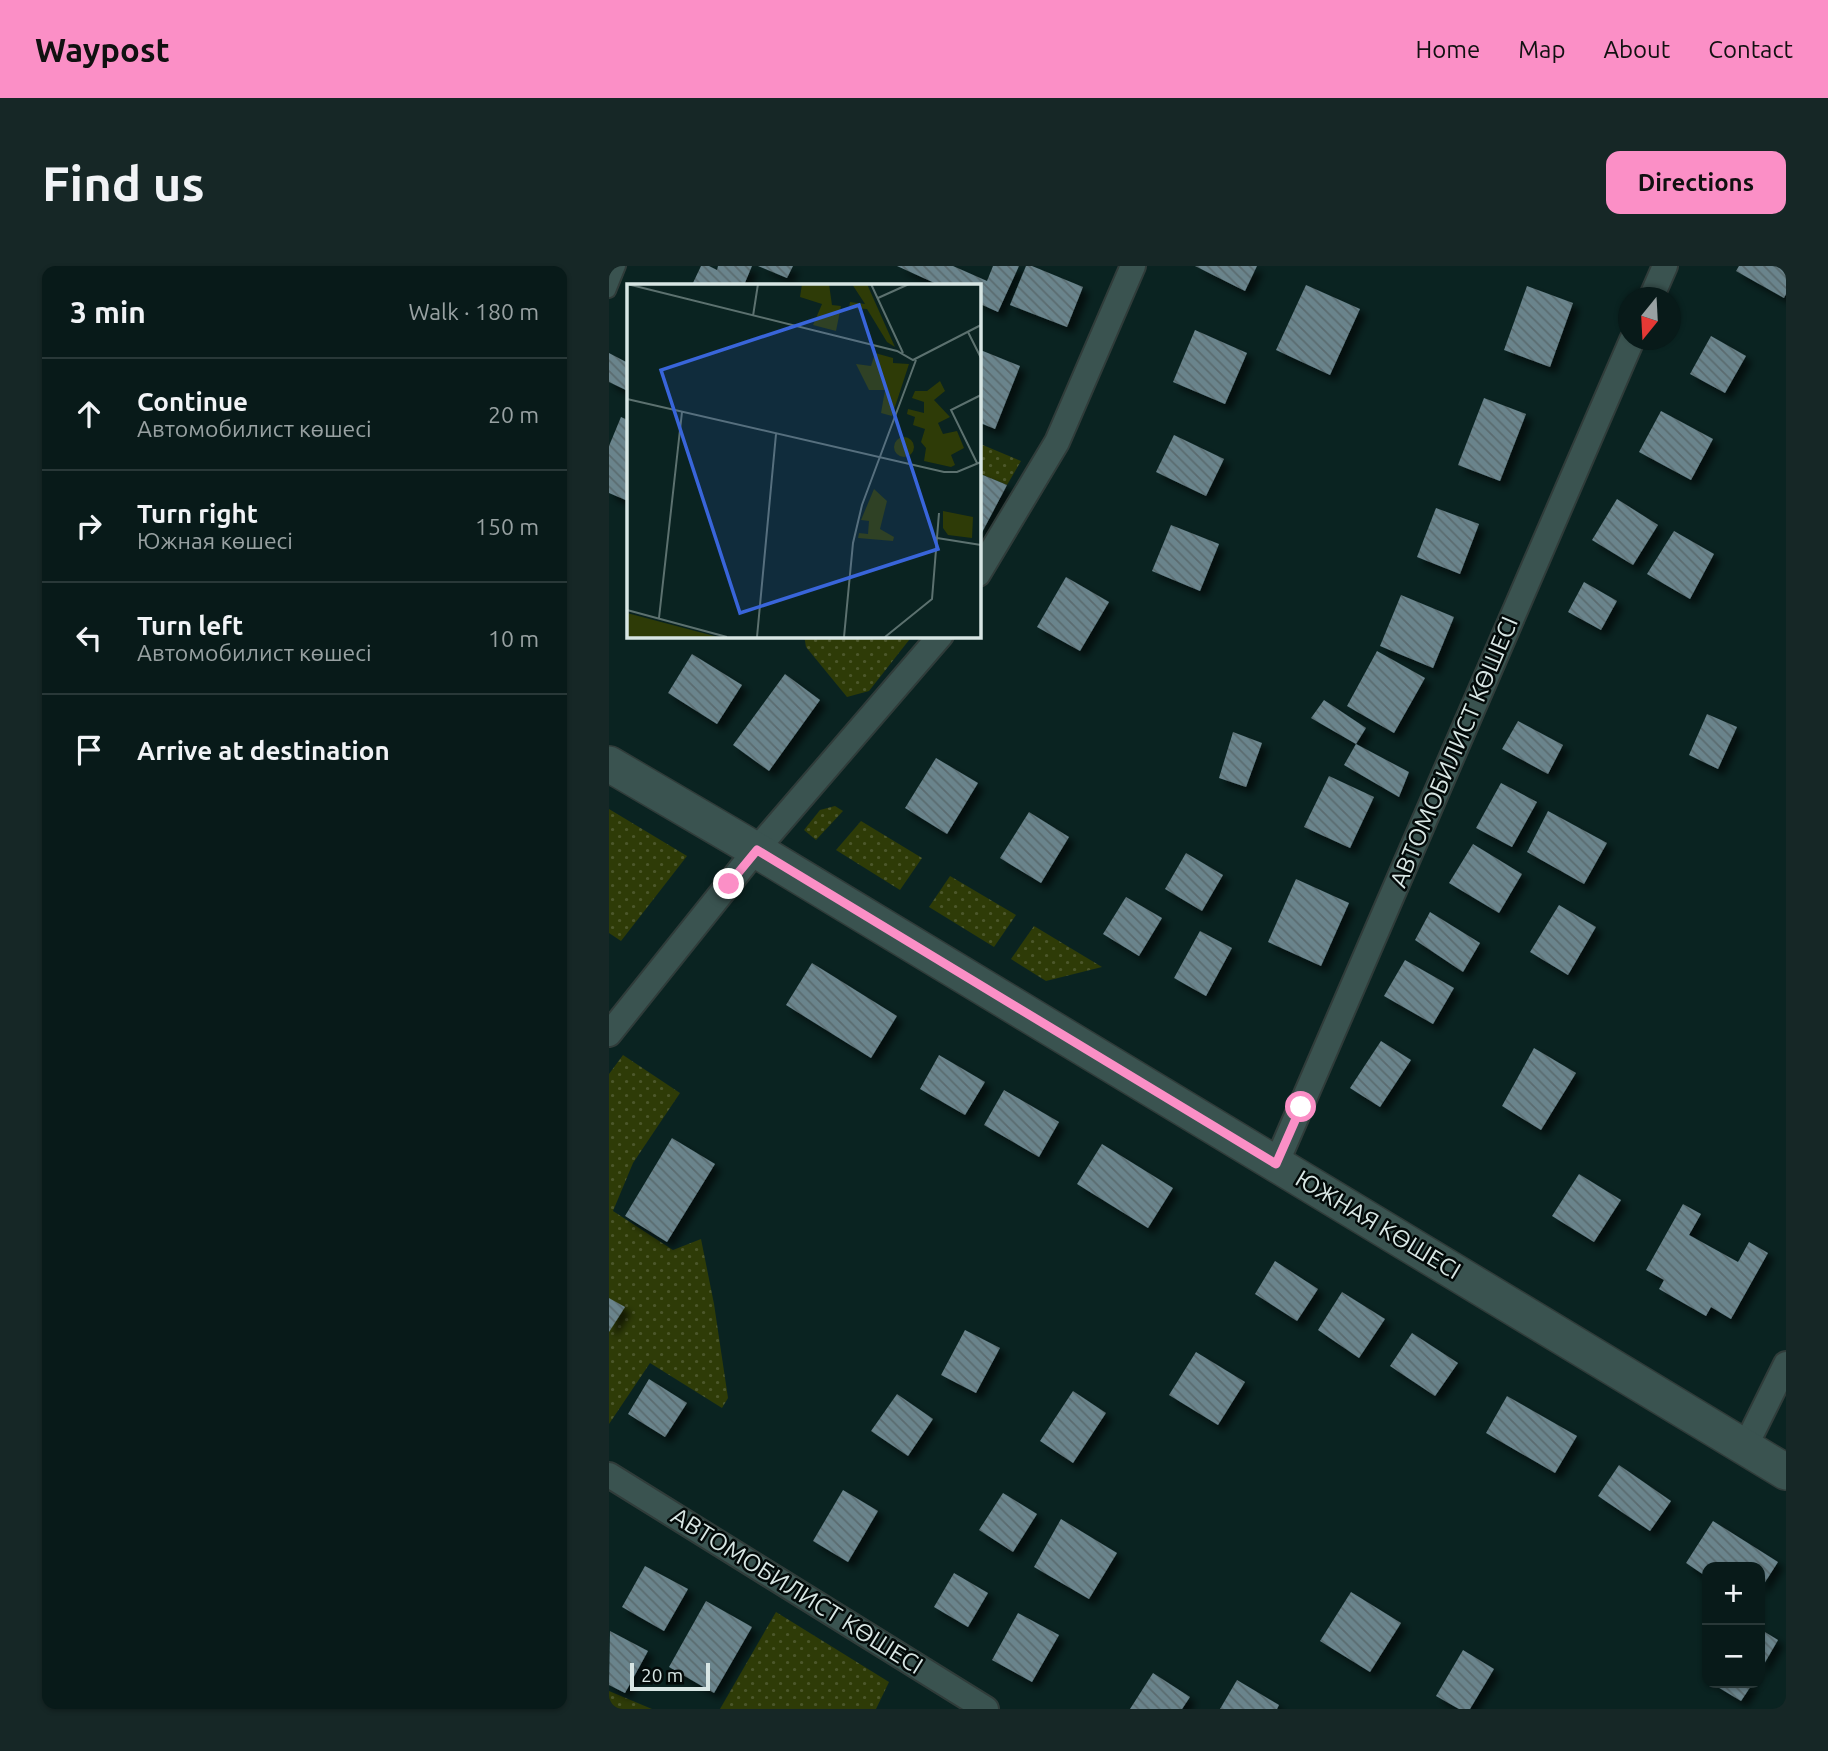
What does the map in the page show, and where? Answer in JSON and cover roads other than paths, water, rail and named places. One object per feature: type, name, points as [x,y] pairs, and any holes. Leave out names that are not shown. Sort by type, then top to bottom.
[{"type":"street","points":[[980,570],[1058,442],[1133,266]]},
{"type":"street","points":[[1656,287],[1665,266]]},
{"type":"street","name":"АВТОМОБИЛИСТ КӨШЕСІ","points":[[1276,1164],[1628,350]]},
{"type":"street","points":[[609,1034],[757,850],[939,637]]},
{"type":"street","name":"ЮЖНАЯ КӨШЕСІ","points":[[609,764],[757,850],[1786,1472]]},
{"type":"street","points":[[1745,1447],[1786,1364]]},
{"type":"street","name":"АВТОМОБИЛИСТ КӨШЕСІ","points":[[609,1475],[986,1709]]},
{"type":"lane","points":[[609,291],[619,266]]}]
